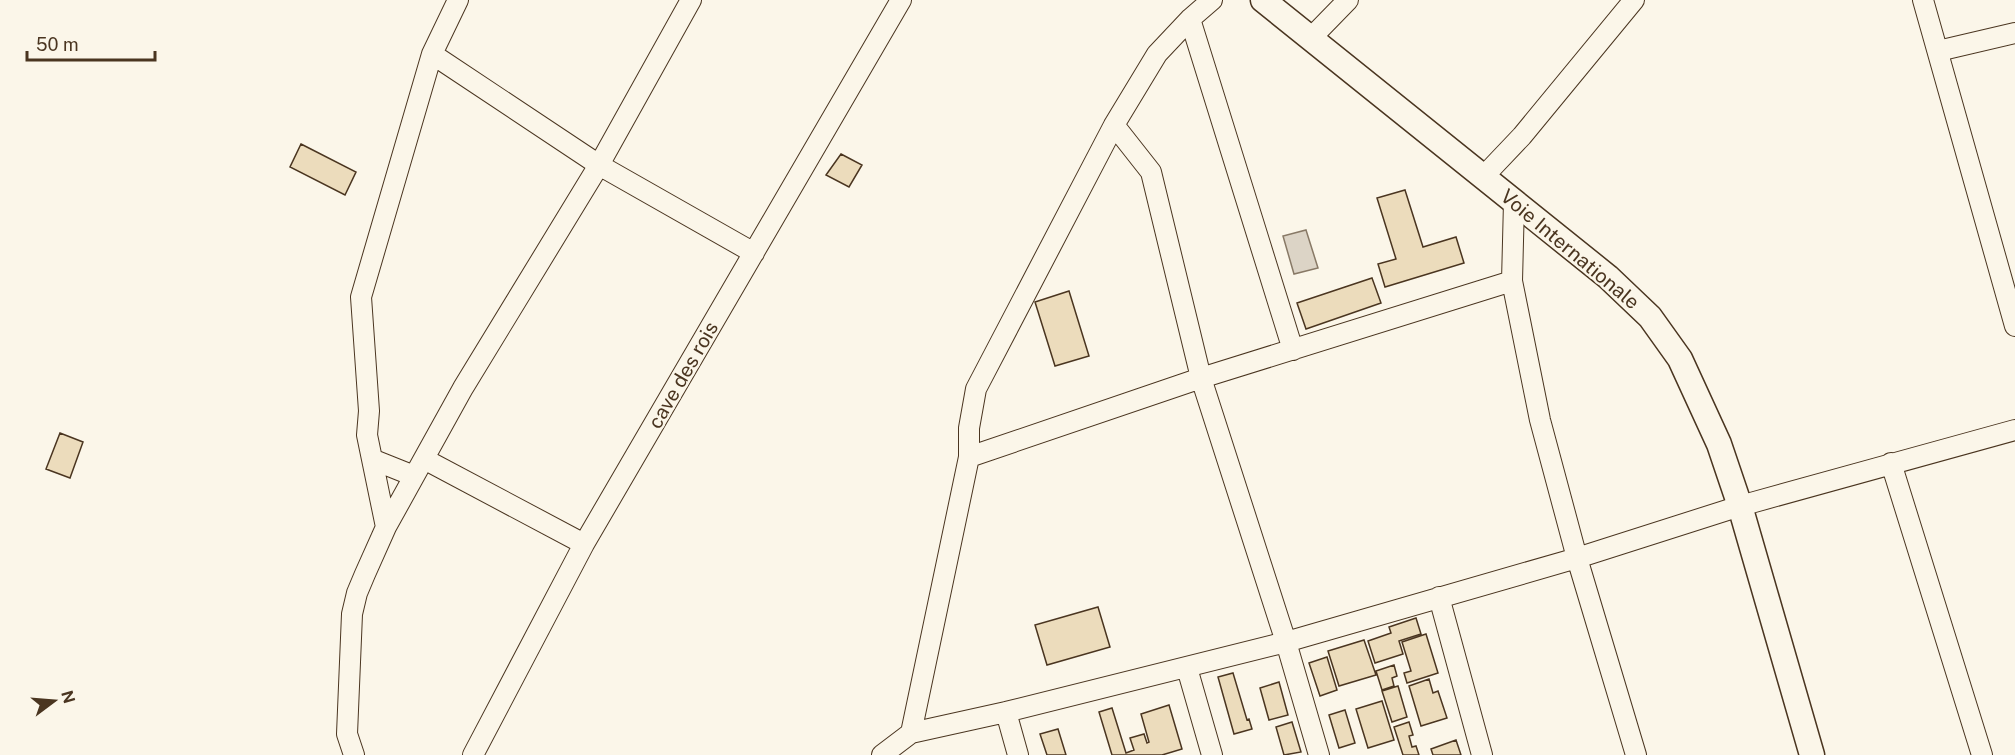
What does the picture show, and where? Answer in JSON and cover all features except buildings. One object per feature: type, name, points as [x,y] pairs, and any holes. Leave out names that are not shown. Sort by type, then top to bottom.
[{"type":"main road","name":"Voie Internationale","points":[[1263,0],[1608,277],[1650,317],[1680,359],[1719,444],[1740,506],[1812,755]]},
{"type":"street","points":[[386,527],[367,435],[369,411],[360,297],[432,54],[458,0]]},
{"type":"street","points":[[354,755],[347,734],[352,614],[357,593],[386,527],[463,388],[599,165],[692,0]]},
{"type":"street","name":"cave des rois","points":[[473,755],[584,544],[901,0]]},
{"type":"street","points":[[911,733],[969,457],[969,428],[976,389],[1114,125],[1157,54],[1190,19],[1212,0]]},
{"type":"street","points":[[1311,39],[1348,0]]},
{"type":"street","points":[[1484,176],[1522,136],[1634,0]]},
{"type":"street","points":[[1923,0],[2015,326]]},
{"type":"street","points":[[1190,19],[1293,350]]},
{"type":"street","points":[[1938,51],[2015,33]]},
{"type":"street","points":[[432,54],[599,165],[754,253]]},
{"type":"street","points":[[1114,125],[1151,172],[1202,378],[1286,642],[1319,755]]},
{"type":"street","points":[[1514,202],[1512,281],[1540,420],[1577,558],[1635,755]]},
{"type":"street","points":[[969,457],[1202,378],[1512,281]]},
{"type":"street","points":[[882,755],[911,733],[1006,712],[1286,642],[1577,558],[1740,506],[2015,430]]},
{"type":"street","points":[[424,459],[584,544]]},
{"type":"street","points":[[374,460],[414,476]]},
{"type":"street","points":[[1891,463],[1982,755]]},
{"type":"street","points":[[1439,597],[1482,755]]},
{"type":"street","points":[[1187,668],[1212,755]]},
{"type":"street","points":[[1006,712],[1018,755]]},
{"type":"shaded area","points":[[1306,230],[1318,268],[1294,274],[1283,236]]}]
